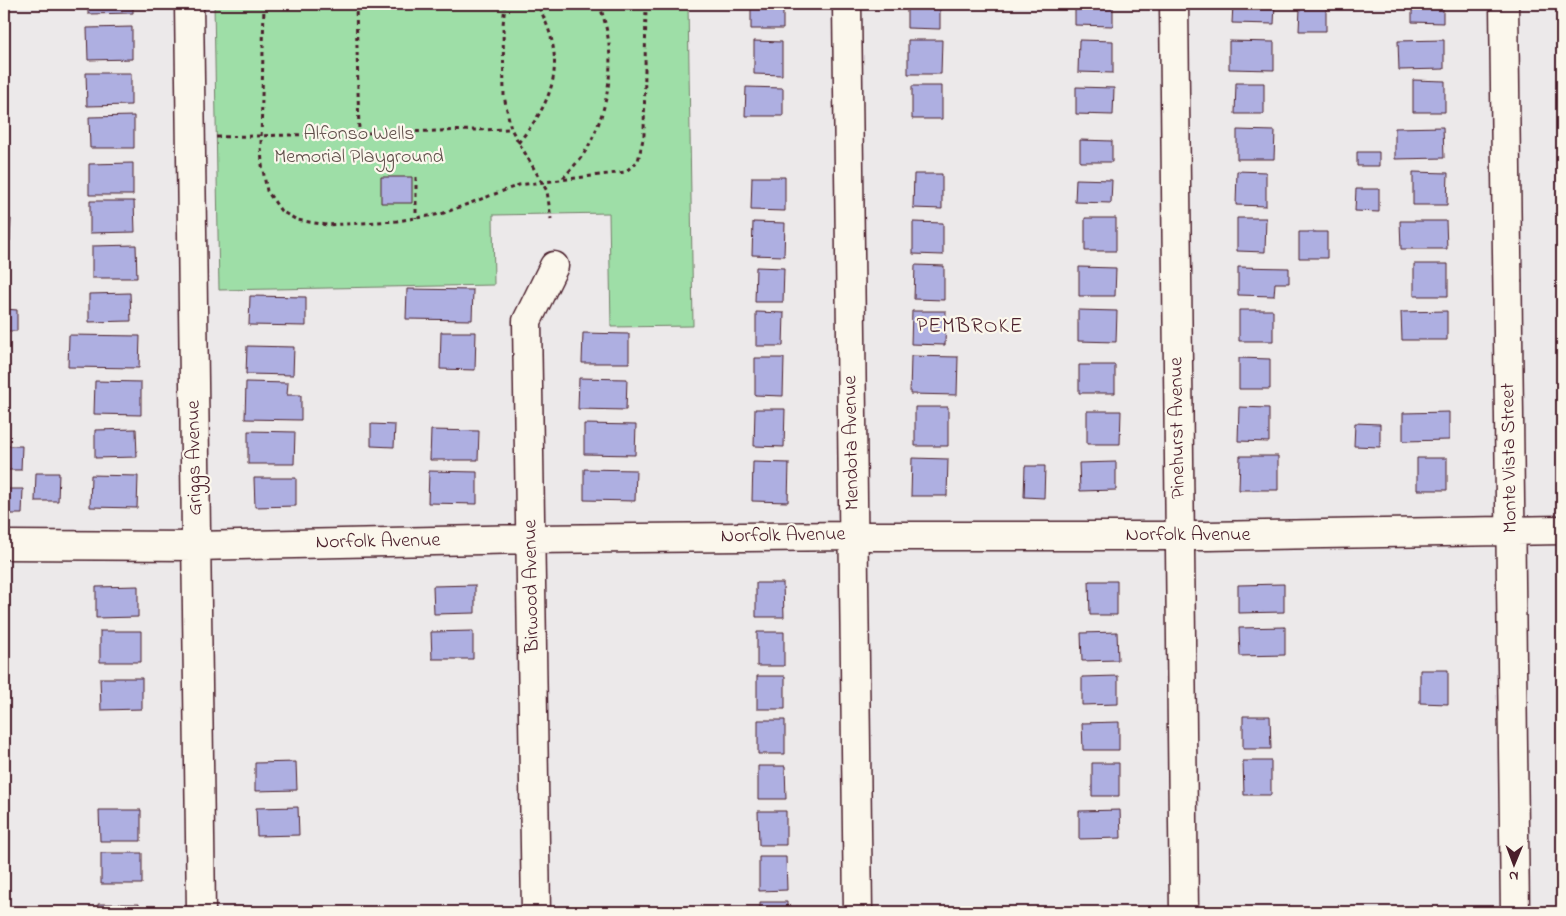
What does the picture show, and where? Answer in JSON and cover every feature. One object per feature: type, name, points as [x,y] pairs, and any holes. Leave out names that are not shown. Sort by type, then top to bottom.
[{"type":"street","name":"Griggs Avenue","points":[[189,4],[201,912]]},
{"type":"street","name":"Mendota Avenue","points":[[847,4],[858,912]]},
{"type":"street","name":"Pinehurst Avenue","points":[[1174,4],[1184,912]]},
{"type":"street","name":"Monte Vista Street","points":[[1504,4],[1515,912]]},
{"type":"street","name":"Birwood Avenue","points":[[536,912],[527,321],[554,266]]},
{"type":"street","name":"Norfolk Avenue","points":[[4,546],[196,546],[531,539],[1179,535],[1562,530]]},
{"type":"path","points":[[264,4],[262,165],[267,191],[281,210],[297,220],[327,225],[397,221],[441,214],[519,185],[563,178],[625,172],[638,161],[644,136],[646,4]]},
{"type":"path","points":[[356,4],[359,133]]},
{"type":"path","points":[[505,4],[503,25],[504,96],[511,129],[547,191],[551,219]]},
{"type":"path","points":[[518,143],[534,125],[549,95],[556,61],[547,23],[537,4]]},
{"type":"path","points":[[563,178],[588,146],[606,104],[611,59],[606,22],[599,4]]},
{"type":"path","points":[[212,137],[511,129]]},
{"type":"path","points":[[416,177],[416,218]]},
{"type":"green space","name":"Alfonso Wells Memorial Playground","points":[[214,4],[688,4],[693,326],[611,327],[609,213],[493,215],[494,285],[219,290]]},
{"type":"building","points":[[88,4],[133,4],[133,13],[88,14]]},
{"type":"building","points":[[751,4],[783,4],[783,29],[751,29]]},
{"type":"building","points":[[907,4],[940,4],[940,29],[907,28]]},
{"type":"building","points":[[1075,4],[1113,4],[1113,26],[1075,25]]},
{"type":"building","points":[[1233,4],[1275,4],[1274,24],[1232,23]]},
{"type":"building","points":[[1412,4],[1443,4],[1443,23],[1412,22]]},
{"type":"building","points":[[1300,8],[1326,8],[1326,31],[1299,31]]},
{"type":"building","points":[[132,27],[132,59],[88,60],[87,28]]},
{"type":"building","points":[[908,40],[942,40],[941,74],[908,74]]},
{"type":"building","points":[[1079,40],[1113,41],[1113,73],[1078,72]]},
{"type":"building","points":[[1444,40],[1444,69],[1399,70],[1398,41]]},
{"type":"building","points":[[754,41],[782,42],[782,75],[754,74]]},
{"type":"building","points":[[1229,41],[1274,42],[1274,70],[1229,69]]},
{"type":"building","points":[[86,73],[131,73],[131,105],[87,106]]},
{"type":"building","points":[[1413,80],[1445,81],[1445,112],[1413,112]]},
{"type":"building","points":[[1236,83],[1264,83],[1264,114],[1235,114]]},
{"type":"building","points":[[912,86],[942,86],[942,119],[912,119]]},
{"type":"building","points":[[746,87],[783,88],[783,116],[745,116]]},
{"type":"building","points":[[1076,87],[1114,88],[1113,115],[1076,114]]},
{"type":"building","points":[[134,116],[134,148],[90,148],[89,117]]},
{"type":"building","points":[[1443,127],[1444,158],[1395,159],[1395,128]]},
{"type":"building","points":[[1560,127],[1562,127],[1562,156],[1559,156]]},
{"type":"building","points":[[1237,130],[1275,131],[1274,159],[1237,159]]},
{"type":"building","points":[[1080,140],[1112,141],[1112,162],[1080,162]]},
{"type":"building","points":[[1357,152],[1379,152],[1379,166],[1357,166]]},
{"type":"building","points":[[133,163],[133,195],[89,195],[89,164]]},
{"type":"building","points":[[1237,171],[1266,172],[1266,206],[1236,205]]},
{"type":"building","points":[[1413,172],[1448,173],[1447,205],[1413,205]]},
{"type":"building","points":[[914,174],[942,174],[942,209],[913,208]]},
{"type":"building","points":[[381,177],[412,177],[412,203],[381,203]]},
{"type":"building","points":[[752,177],[785,177],[785,211],[751,210]]},
{"type":"building","points":[[1076,179],[1112,180],[1111,203],[1075,202]]},
{"type":"building","points":[[1356,189],[1379,189],[1379,212],[1355,211]]},
{"type":"building","points":[[90,201],[134,201],[135,232],[90,233]]},
{"type":"building","points":[[1559,217],[1562,217],[1562,246],[1559,246]]},
{"type":"building","points":[[1085,218],[1116,218],[1116,251],[1085,251]]},
{"type":"building","points":[[1237,218],[1266,218],[1265,252],[1237,251]]},
{"type":"building","points":[[4,219],[11,219],[10,241],[4,241]]},
{"type":"building","points":[[1400,221],[1446,221],[1447,249],[1401,249]]},
{"type":"building","points":[[753,222],[785,223],[784,256],[752,255]]},
{"type":"building","points":[[913,222],[943,223],[943,255],[913,254]]},
{"type":"building","points":[[1299,232],[1327,232],[1327,258],[1299,258]]},
{"type":"building","points":[[136,245],[137,278],[92,278],[92,246]]},
{"type":"building","points":[[1414,264],[1448,264],[1448,296],[1414,296]]},
{"type":"building","points":[[915,265],[944,266],[944,300],[914,299]]},
{"type":"building","points":[[756,267],[784,268],[783,302],[755,302]]},
{"type":"building","points":[[1079,267],[1116,268],[1115,296],[1079,296]]},
{"type":"building","points":[[1238,267],[1289,268],[1289,283],[1275,283],[1274,296],[1238,295]]},
{"type":"building","points":[[407,289],[473,290],[472,320],[406,319]]},
{"type":"building","points":[[130,293],[131,321],[89,322],[89,294]]},
{"type":"building","points":[[250,296],[306,297],[306,326],[249,325]]},
{"type":"building","points":[[4,309],[17,310],[17,331],[4,331]]},
{"type":"building","points":[[1078,310],[1117,311],[1116,342],[1078,341]]},
{"type":"building","points":[[1239,310],[1273,310],[1273,341],[1239,341]]},
{"type":"building","points":[[912,311],[946,311],[945,345],[911,344]]},
{"type":"building","points":[[1447,311],[1447,340],[1402,340],[1401,312]]},
{"type":"building","points":[[756,312],[784,313],[783,346],[756,346]]},
{"type":"building","points":[[441,332],[476,332],[475,370],[440,369]]},
{"type":"building","points":[[583,333],[629,334],[629,363],[582,363]]},
{"type":"building","points":[[69,335],[140,336],[139,368],[68,367]]},
{"type":"building","points":[[247,346],[294,347],[293,375],[246,374]]},
{"type":"building","points":[[911,356],[958,357],[957,395],[910,394]]},
{"type":"building","points":[[755,358],[784,358],[783,396],[755,395]]},
{"type":"building","points":[[1239,358],[1270,359],[1270,389],[1239,389]]},
{"type":"building","points":[[1079,365],[1115,365],[1115,393],[1079,393]]},
{"type":"building","points":[[579,378],[627,379],[626,410],[578,409]]},
{"type":"building","points":[[95,381],[141,382],[141,415],[94,414]]},
{"type":"building","points":[[246,382],[288,383],[287,395],[301,395],[301,420],[245,419]]},
{"type":"building","points":[[915,407],[948,407],[948,446],[915,446]]},
{"type":"building","points":[[1239,407],[1269,408],[1269,442],[1238,441]]},
{"type":"building","points":[[755,409],[785,409],[784,447],[754,446]]},
{"type":"building","points":[[1087,411],[1121,411],[1120,444],[1087,444]]},
{"type":"building","points":[[1449,412],[1449,440],[1403,441],[1403,413]]},
{"type":"building","points":[[1355,423],[1380,424],[1380,447],[1354,446]]},
{"type":"building","points":[[371,424],[395,425],[394,447],[371,446]]},
{"type":"building","points":[[584,424],[636,425],[635,455],[584,454]]},
{"type":"building","points":[[136,429],[137,457],[95,458],[95,430]]},
{"type":"building","points":[[431,430],[479,431],[478,460],[430,460]]},
{"type":"building","points":[[248,431],[295,432],[294,464],[248,464]]},
{"type":"building","points":[[4,446],[22,446],[21,470],[4,470]]},
{"type":"building","points":[[1240,456],[1278,456],[1278,490],[1239,490]]},
{"type":"building","points":[[912,458],[948,459],[947,496],[911,496]]},
{"type":"building","points":[[1417,458],[1447,458],[1447,490],[1417,490]]},
{"type":"building","points":[[753,462],[789,463],[788,502],[752,501]]},
{"type":"building","points":[[1116,462],[1116,490],[1080,491],[1079,463]]},
{"type":"building","points":[[1025,466],[1045,466],[1044,498],[1024,497]]},
{"type":"building","points":[[584,469],[636,470],[635,501],[584,500]]},
{"type":"building","points":[[429,471],[477,472],[477,504],[428,503]]},
{"type":"building","points":[[36,473],[59,473],[58,501],[35,501]]},
{"type":"building","points":[[91,475],[138,476],[137,508],[90,507]]},
{"type":"building","points":[[254,478],[296,478],[296,506],[255,507]]},
{"type":"building","points":[[4,489],[23,489],[22,514],[4,514]]},
{"type":"building","points":[[1089,581],[1117,581],[1117,615],[1090,615]]},
{"type":"building","points":[[756,583],[783,583],[784,617],[756,617]]},
{"type":"building","points":[[1284,584],[1284,612],[1238,613],[1238,585]]},
{"type":"building","points":[[475,585],[475,613],[434,614],[433,586]]},
{"type":"building","points":[[138,586],[138,617],[96,618],[96,587]]},
{"type":"building","points":[[1285,627],[1285,655],[1240,656],[1239,628]]},
{"type":"building","points":[[100,631],[141,631],[141,662],[100,662]]},
{"type":"building","points":[[473,631],[473,659],[432,659],[431,632]]},
{"type":"building","points":[[757,632],[784,632],[784,666],[757,666]]},
{"type":"building","points":[[1117,632],[1118,660],[1082,661],[1081,633]]},
{"type":"building","points":[[1420,670],[1448,670],[1448,704],[1420,703]]},
{"type":"building","points":[[757,676],[785,676],[785,709],[757,709]]},
{"type":"building","points":[[1118,676],[1118,704],[1082,705],[1082,677]]},
{"type":"building","points":[[100,678],[142,678],[142,709],[101,710]]},
{"type":"building","points":[[1243,716],[1270,716],[1271,749],[1243,749]]},
{"type":"building","points":[[758,720],[785,720],[785,754],[758,754]]},
{"type":"building","points":[[1119,722],[1119,750],[1083,750],[1082,723]]},
{"type":"building","points":[[1243,761],[1271,761],[1271,795],[1244,795]]},
{"type":"building","points":[[296,762],[297,790],[255,791],[255,763]]},
{"type":"building","points":[[1092,763],[1119,763],[1119,796],[1092,796]]},
{"type":"building","points":[[758,766],[785,766],[786,799],[758,799]]},
{"type":"building","points":[[298,807],[299,835],[257,836],[256,808]]},
{"type":"building","points":[[99,810],[141,810],[141,841],[100,841]]},
{"type":"building","points":[[1120,810],[1121,838],[1079,839],[1079,811]]},
{"type":"building","points":[[758,811],[786,811],[786,845],[759,845]]},
{"type":"building","points":[[101,853],[142,853],[142,884],[101,884]]},
{"type":"building","points":[[759,857],[786,857],[787,890],[759,891]]},
{"type":"building","points":[[760,902],[787,902],[787,912],[760,912]]},
{"type":"building","points":[[98,904],[139,904],[139,912],[98,912]]},
{"type":"district","name":"PEMBROKE","points":[[970,327]]}]
